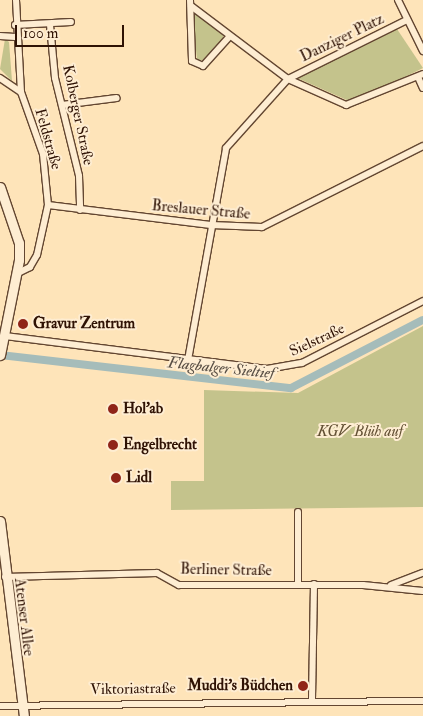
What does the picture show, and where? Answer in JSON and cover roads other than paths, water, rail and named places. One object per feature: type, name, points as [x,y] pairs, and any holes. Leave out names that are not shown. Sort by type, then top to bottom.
[{"type":"street","name":"Feldstraße","points":[[16,0],[15,37],[20,92],[43,154],[48,205],[37,255],[30,267],[18,273]]},
{"type":"street","points":[[398,0],[423,51]]},
{"type":"street","points":[[190,3],[192,61],[203,66],[229,37]]},
{"type":"street","name":"Danziger Platz","points":[[190,3],[229,37],[288,79],[346,105],[420,76]]},
{"type":"street","name":"Danziger Platz","points":[[288,79],[407,20]]},
{"type":"street","points":[[15,25],[50,25],[71,22]]},
{"type":"street","name":"Kolberger Straße","points":[[50,25],[62,105],[79,176],[80,210]]},
{"type":"street","points":[[0,35],[15,37]]},
{"type":"street","points":[[420,76],[423,88]]},
{"type":"street","name":"Feldstraße","points":[[0,78],[20,92]]},
{"type":"street","points":[[188,360],[226,148],[288,79]]},
{"type":"street","points":[[62,105],[117,98]]},
{"type":"street","name":"Breslauer Straße","points":[[48,205],[211,225],[262,227],[423,146]]},
{"type":"street","points":[[0,186],[19,243],[18,273],[1,350]]},
{"type":"street","name":"Sielstraße","points":[[5,336],[188,360],[286,368],[423,301]]},
{"type":"street","points":[[298,512],[298,584]]},
{"type":"street","name":"Atenser Allee","points":[[0,521],[5,577],[24,716]]},
{"type":"street","name":"Berliner Straße","points":[[5,577],[157,573],[179,585],[314,584],[389,586],[423,591]]},
{"type":"street","name":"Berliner Straße","points":[[389,586],[423,573]]},
{"type":"street","points":[[312,700],[314,584]]},
{"type":"street","name":"Viktoriastraße","points":[[0,706],[22,702],[423,701]]},
{"type":"waterway","name":"Flagbalger Sieltief","points":[[0,355],[291,388],[423,320]]},
{"type":"place","name":"Gravur Zentrum","points":[[23,324]]},
{"type":"place","name":"Hol'ab","points":[[113,409]]},
{"type":"place","name":"Engelbrecht","points":[[113,445]]},
{"type":"place","name":"Lidl","points":[[116,478]]},
{"type":"place","name":"Muddi's Büdchen","points":[[303,686]]},
{"type":"park label","name":"KGV Blüh auf","points":[[360,432]]}]
